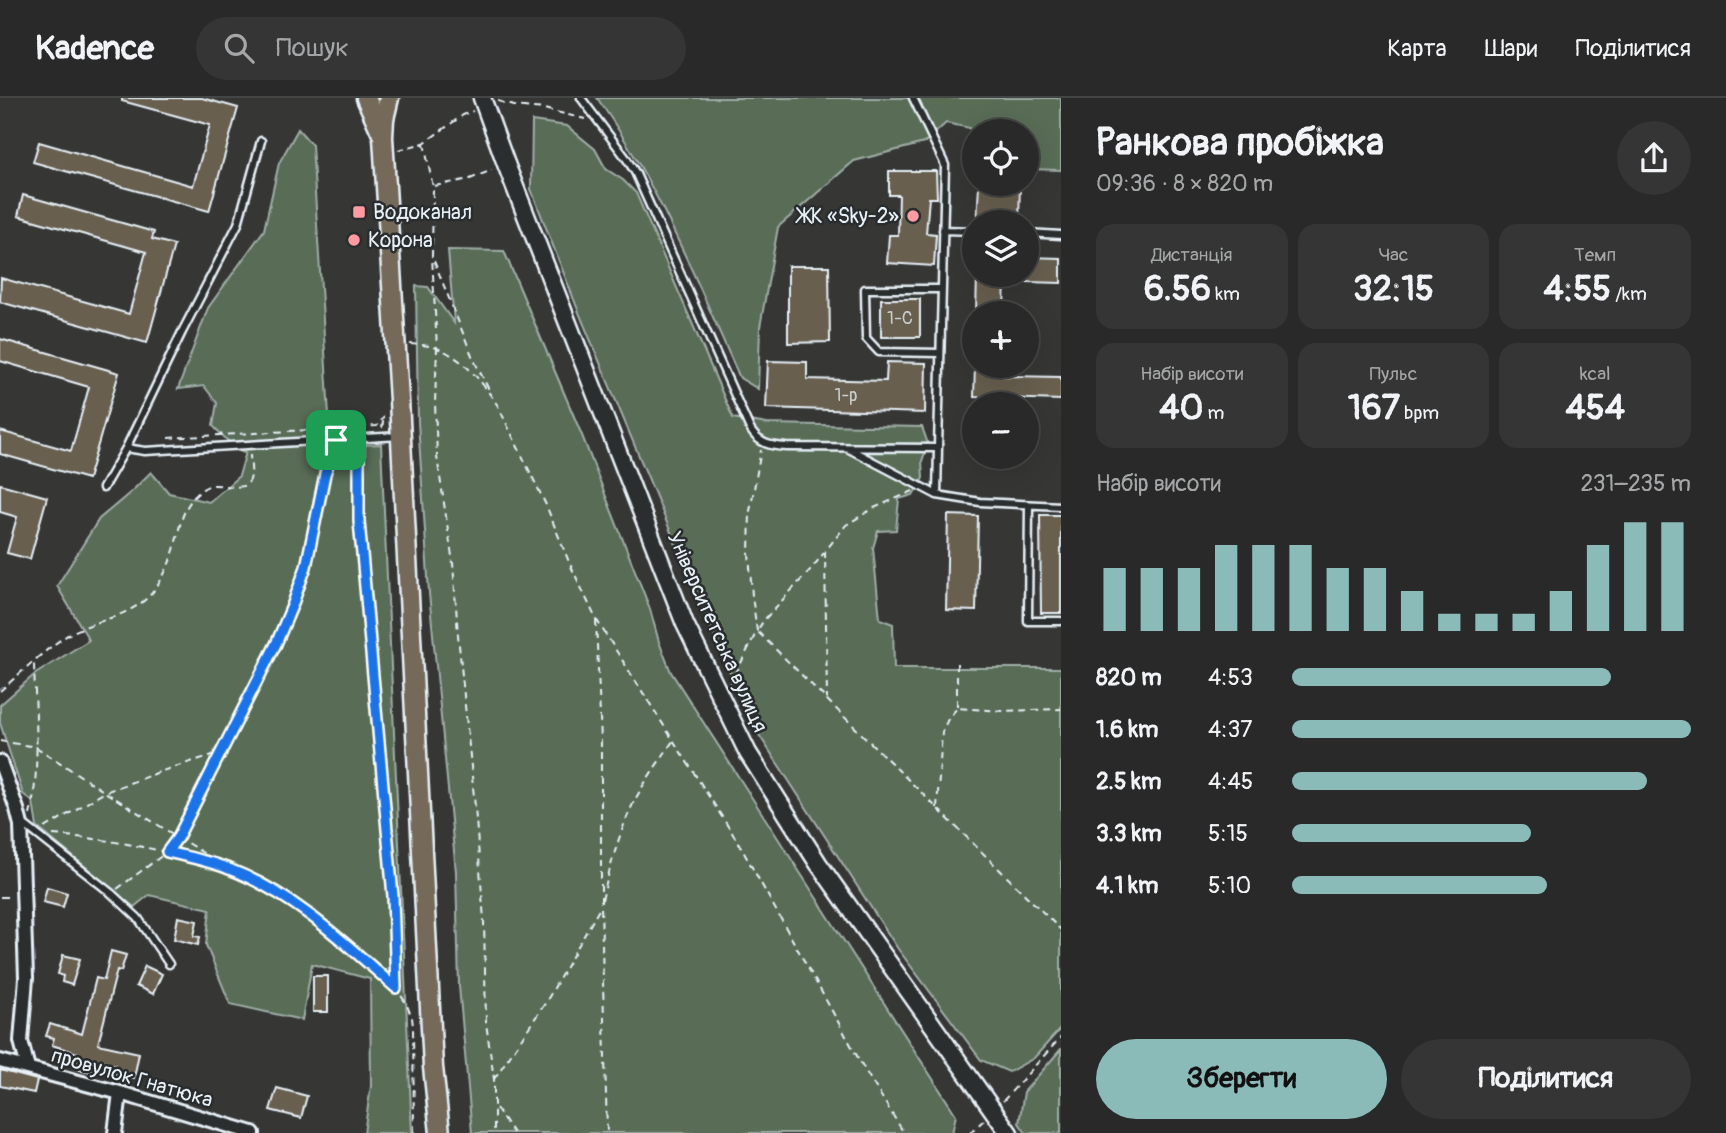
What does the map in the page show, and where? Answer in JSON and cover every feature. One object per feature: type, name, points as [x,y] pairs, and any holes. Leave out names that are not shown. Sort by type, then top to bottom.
[{"type":"main road","points":[[366,98],[384,146]]},
{"type":"main road","points":[[389,98],[384,119],[384,146],[433,1067],[440,1133]]},
{"type":"main road","name":"Університетська вулиця","points":[[488,101],[506,164],[685,624],[722,702],[748,753],[818,863],[1009,1133]]},
{"type":"street","points":[[0,762],[24,826],[26,978],[21,1041],[28,1068]]},
{"type":"street","name":"провулок Гнатюка","points":[[0,1061],[253,1133]]},
{"type":"street","points":[[115,1133],[120,1093]]},
{"type":"lane","points":[[581,98],[626,158],[642,186],[750,429],[757,439],[769,445],[787,447],[938,448]]},
{"type":"lane","points":[[913,98],[945,165],[937,495]]},
{"type":"lane","points":[[103,488],[126,448],[238,223],[261,141]]},
{"type":"lane","points":[[943,230],[962,231]]},
{"type":"lane","points":[[1039,233],[1061,234]]},
{"type":"lane","points":[[940,353],[879,352],[866,338],[865,289],[942,289]]},
{"type":"lane","points":[[126,448],[145,451],[401,436]]},
{"type":"lane","points":[[846,447],[937,495],[980,502],[1061,506]]},
{"type":"lane","points":[[1029,505],[1028,621],[1061,621]]},
{"type":"lane","points":[[24,826],[111,893],[138,918],[169,964]]},
{"type":"path","points":[[384,146],[424,143],[488,101],[560,112],[599,124]]},
{"type":"path","points":[[424,143],[433,187],[437,457],[453,563],[475,807],[484,920],[486,1023],[494,1079],[495,1133]]},
{"type":"path","points":[[433,187],[470,179],[506,164]]},
{"type":"path","points":[[432,257],[473,358],[547,505],[569,562],[596,619],[738,842],[866,1072],[904,1133]]},
{"type":"path","points":[[395,341],[437,348],[454,357],[471,371],[498,407]]},
{"type":"path","points":[[168,438],[377,426],[384,416]]},
{"type":"path","points":[[359,439],[359,521],[393,896],[396,988]]},
{"type":"path","points":[[111,893],[167,852],[178,837],[276,644],[306,567],[325,474],[336,440]]},
{"type":"path","points":[[763,443],[750,511],[750,574],[757,631],[1061,930]]},
{"type":"path","points":[[0,691],[71,633],[127,612],[152,593],[168,566],[189,503],[204,488],[214,485],[234,488],[246,483],[251,477],[251,445]]},
{"type":"path","points":[[722,702],[764,620],[793,590],[839,532],[874,508],[920,487]]},
{"type":"path","points":[[825,551],[827,700]]},
{"type":"path","points":[[596,619],[601,741],[601,906],[607,1133]]},
{"type":"path","points":[[24,826],[31,813],[33,798],[36,747],[34,662]]},
{"type":"path","points":[[937,808],[942,732],[957,708],[957,663]]},
{"type":"path","points":[[957,708],[1003,711],[1061,709]]},
{"type":"path","points":[[494,1079],[546,1002],[601,906],[618,842],[633,804],[674,740]]},
{"type":"path","points":[[0,741],[36,747],[229,869],[260,883],[338,936],[396,988],[406,1003],[413,1026],[414,1133]]},
{"type":"path","points":[[35,834],[105,792],[219,753]]},
{"type":"path","points":[[35,834],[94,838],[167,852],[229,869]]},
{"type":"path","points":[[970,1133],[994,1112],[1061,1037]]},
{"type":"path","points":[[494,1106],[513,1133]]},
{"type":"green space","points":[[597,98],[1061,98],[1061,170],[1039,169],[1039,119],[962,119],[962,126],[946,123],[924,143],[854,161],[778,227],[760,327],[758,389],[740,378],[658,199]]},
{"type":"green space","points":[[532,121],[567,126],[595,149],[606,169],[636,193],[733,418],[767,424],[922,427],[928,444],[922,461],[923,478],[913,495],[899,499],[896,530],[878,531],[873,548],[880,619],[893,624],[894,668],[1061,668],[1061,1028],[1034,1058],[1009,1072],[981,1060],[898,949],[754,727],[580,315],[531,189]]},
{"type":"green space","points":[[298,129],[312,145],[331,447],[381,444],[412,1133],[364,1133],[371,1086],[370,979],[312,964],[302,1020],[230,1004],[206,945],[210,909],[149,895],[134,907],[37,827],[33,802],[23,794],[0,723],[0,705],[34,675],[89,640],[57,586],[99,519],[151,472],[169,493],[209,502],[239,476],[246,452],[238,451],[213,426],[217,403],[204,386],[178,389],[208,308],[264,230],[279,163]]},
{"type":"green space","points":[[448,250],[504,251],[581,433],[650,609],[671,672],[956,1115],[952,1133],[472,1133],[459,986],[456,872],[429,593],[418,422],[416,286],[428,287],[454,323]]},
{"type":"green space","points":[[1061,1049],[1061,1133],[1026,1133],[1019,1123],[1024,1092]]},
{"type":"building","points":[[122,98],[202,98],[238,108],[209,211],[33,162],[39,142],[193,186],[210,125],[122,101]]},
{"type":"building","name":"ЖК «Sky-2»","points":[[889,171],[936,171],[937,198],[929,198],[926,233],[936,234],[934,266],[887,263],[889,235],[898,235],[899,195],[889,195]]},
{"type":"building","points":[[23,195],[154,232],[152,239],[174,245],[147,343],[0,302],[1,278],[129,314],[146,252],[18,216]]},
{"type":"building","points":[[978,196],[1020,196],[1019,210],[978,210]]},
{"type":"building","points":[[1039,257],[1061,258],[1061,283],[1039,282]]},
{"type":"building","points":[[788,266],[829,266],[830,342],[788,343]]},
{"type":"building","points":[[977,287],[1005,287],[1004,301],[976,301]]},
{"type":"building","points":[[881,299],[920,299],[920,337],[881,337]]},
{"type":"building","points":[[0,339],[119,373],[88,479],[0,454],[0,431],[71,451],[89,387],[0,361]]},
{"type":"building","points":[[768,361],[807,362],[807,379],[886,381],[887,362],[926,363],[925,413],[766,408]]},
{"type":"building","points":[[1061,377],[1061,400],[1039,399],[1039,392],[974,392],[975,378]]},
{"type":"building","points":[[0,484],[47,497],[30,559],[7,553],[17,517],[0,512]]},
{"type":"building","points":[[948,515],[978,516],[976,611],[946,610]]},
{"type":"building","points":[[1040,515],[1061,515],[1061,613],[1041,613]]},
{"type":"building","points":[[47,887],[67,893],[63,907],[43,902]]},
{"type":"building","points":[[178,917],[197,921],[194,936],[200,937],[198,945],[174,939]]},
{"type":"building","points":[[111,951],[126,955],[121,971],[117,970],[98,1044],[139,1053],[134,1078],[113,1073],[115,1065],[94,1060],[91,1072],[74,1068],[77,1053],[52,1045],[54,1038],[46,1036],[50,1024],[82,1034],[96,978],[104,980]]},
{"type":"building","points":[[63,955],[80,959],[72,985],[62,982],[63,976],[58,974]]},
{"type":"building","points":[[145,966],[162,974],[153,994],[136,986]]},
{"type":"building","points":[[313,976],[328,976],[328,1012],[313,1012]]},
{"type":"building","points":[[0,1070],[37,1080],[34,1093],[0,1086]]},
{"type":"building","points":[[277,1088],[307,1096],[301,1118],[270,1110]]},
{"type":"place","name":"Водоканал","points":[[359,212]]},
{"type":"place","name":"ЖК «Sky-2»","points":[[913,216]]},
{"type":"place","name":"Корона","points":[[354,240]]},
{"type":"route","points":[[359,439],[359,521],[393,896],[396,988],[338,936],[260,883],[229,869],[167,852],[178,837],[276,644],[292,606],[306,567],[325,474],[336,440],[359,439]]}]
